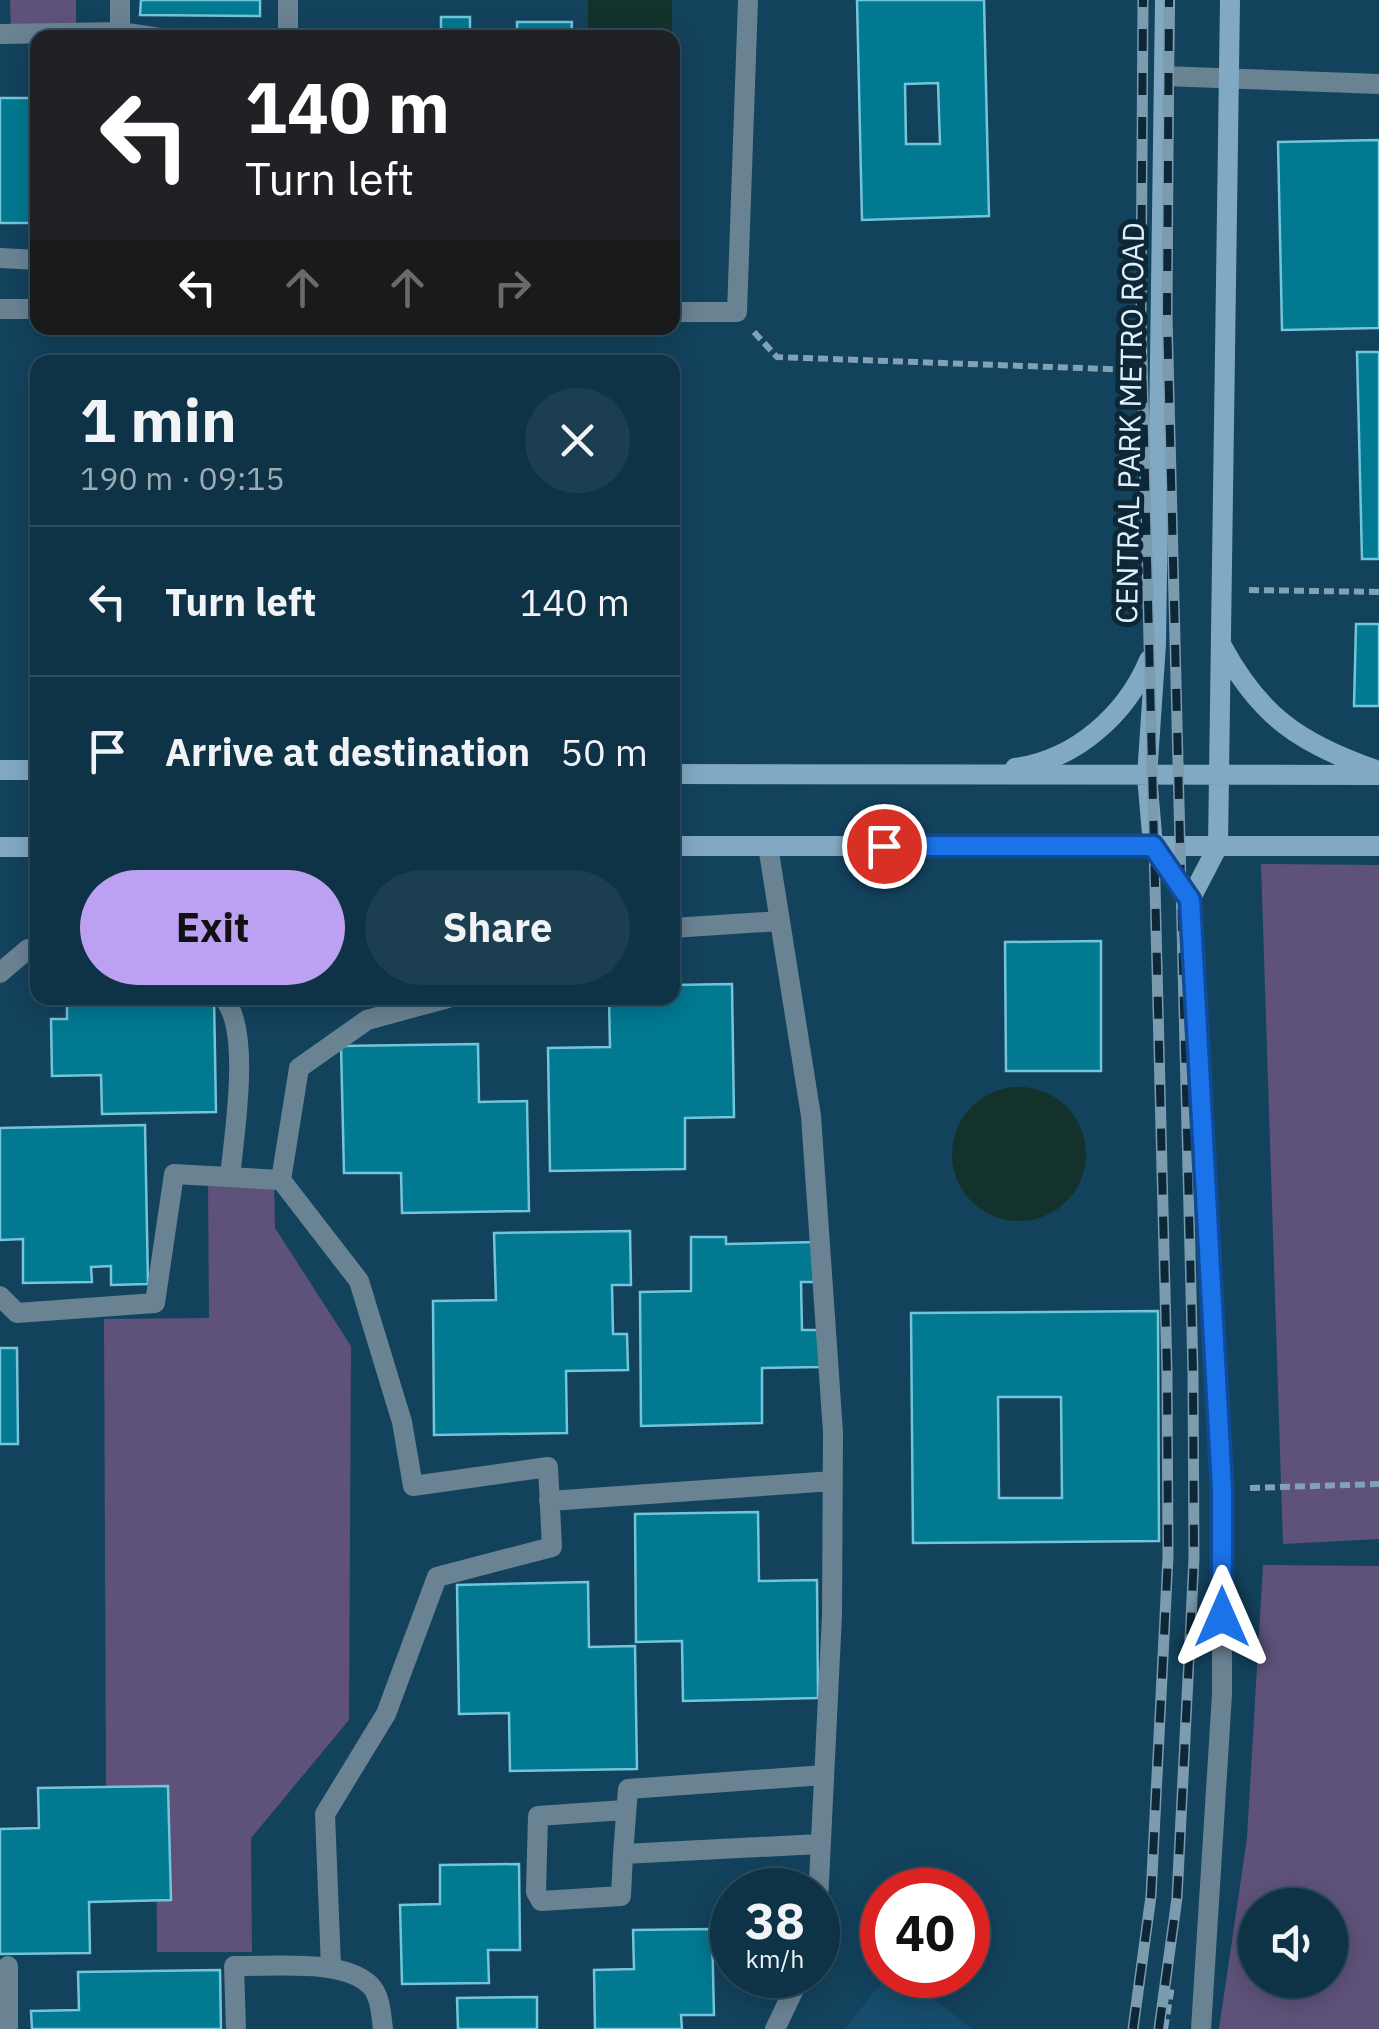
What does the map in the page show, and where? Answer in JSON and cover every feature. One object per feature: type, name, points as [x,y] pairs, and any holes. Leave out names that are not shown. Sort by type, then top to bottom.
[{"type":"main road","name":"CENTRAL PARK METRO ROAD","points":[[1153,846],[1147,776],[1156,644],[1165,0]]},
{"type":"main road","points":[[1153,846],[1190,900],[1218,846],[1230,0]]},
{"type":"main road","points":[[963,775],[1030,766],[1068,750],[1096,732],[1120,709],[1140,680],[1156,644]]},
{"type":"main road","points":[[1222,644],[1242,684],[1270,714],[1340,758],[1379,773]]},
{"type":"main road","points":[[0,770],[30,770]]},
{"type":"main road","points":[[680,774],[1379,773]]},
{"type":"main road","points":[[680,846],[1379,846]]},
{"type":"main road","points":[[0,847],[30,847]]},
{"type":"street","points":[[120,0],[120,30]]},
{"type":"street","points":[[288,0],[288,30]]},
{"type":"street","points":[[680,312],[736,312],[748,0]]},
{"type":"street","points":[[0,34],[30,34]]},
{"type":"street","points":[[1164,76],[1379,84]]},
{"type":"street","points":[[0,258],[30,260]]},
{"type":"street","points":[[0,309],[30,309]]},
{"type":"street","points":[[768,846],[810,1116],[822,1251],[833,1481],[832,1614],[819,1868]]},
{"type":"street","points":[[1190,900],[1222,1488],[1222,1694],[1201,2029]]},
{"type":"street","points":[[680,927],[780,921]]},
{"type":"street","points":[[0,973],[30,949]]},
{"type":"street","points":[[230,1005],[240,1062],[230,1177]]},
{"type":"street","points":[[331,1967],[325,1814],[386,1714],[437,1577],[552,1546],[548,1467],[413,1486],[402,1422],[359,1281],[281,1180],[298,1068],[367,1020],[422,1005]]},
{"type":"street","points":[[0,1296],[17,1314],[155,1303],[174,1174],[281,1180]]},
{"type":"street","points":[[549,1500],[833,1481]]},
{"type":"street","points":[[624,1810],[538,1816],[536,1892],[541,1901],[621,1896],[628,1789],[824,1775]]},
{"type":"street","points":[[623,1854],[820,1844]]},
{"type":"street","points":[[8,1966],[8,2029]]},
{"type":"street","points":[[236,2029],[234,1966],[331,1967],[371,1985],[378,1998],[383,2029]]},
{"type":"street","points":[[775,2029],[790,1998]]},
{"type":"path","points":[[736,312],[776,357],[1160,371]]},
{"type":"path","points":[[1222,590],[1379,592]]},
{"type":"path","points":[[1222,1488],[1379,1484]]},
{"type":"shaded area","points":[[10,0],[76,0],[76,30],[30,30],[30,38],[11,38]]},
{"type":"shaded area","points":[[588,0],[672,0],[672,30],[588,30]]},
{"type":"shaded area","points":[[1261,864],[1379,865],[1379,1539],[1283,1544]]},
{"type":"shaded area","points":[[1019,1087],[1045,1092],[1066,1107],[1081,1128],[1086,1154],[1081,1180],[1066,1201],[1045,1216],[1019,1221],[993,1216],[972,1201],[957,1180],[952,1154],[957,1128],[972,1107],[993,1092]]},
{"type":"shaded area","points":[[208,1180],[274,1180],[275,1228],[351,1346],[349,1720],[251,1838],[252,1952],[157,1952],[156,1787],[106,1787],[104,1319],[209,1318]]},
{"type":"shaded area","points":[[1263,1565],[1379,1566],[1379,2029],[1219,2029],[1238,1899],[1238,1998],[1348,1998],[1348,1888],[1240,1888],[1247,1838]]},
{"type":"shaded area","points":[[869,1998],[932,1998],[972,2029],[845,2029]]},
{"type":"building","points":[[141,0],[260,0],[260,16],[140,15]]},
{"type":"building","points":[[857,0],[984,0],[989,216],[862,220]],"holes":[[[938,83],[940,144],[906,144],[905,84]]]},
{"type":"building","points":[[441,17],[470,17],[470,30],[441,30]]},
{"type":"building","points":[[517,22],[572,22],[572,30],[517,30]]},
{"type":"building","points":[[0,98],[30,98],[30,223],[0,223]]},
{"type":"building","points":[[1379,140],[1379,328],[1282,330],[1278,142]]},
{"type":"building","points":[[1357,352],[1379,352],[1379,559],[1362,559]]},
{"type":"building","points":[[1356,624],[1379,624],[1379,706],[1354,706]]},
{"type":"building","points":[[1101,941],[1101,1071],[1006,1071],[1005,942]]},
{"type":"building","points":[[732,984],[734,1117],[685,1118],[685,1169],[550,1171],[548,1048],[610,1047],[609,1005],[680,1005],[680,985]]},
{"type":"building","points":[[67,1005],[214,1005],[216,1112],[102,1114],[101,1075],[52,1076],[51,1019],[67,1019]]},
{"type":"building","points":[[478,1044],[479,1102],[527,1101],[529,1211],[402,1213],[401,1173],[344,1173],[341,1046]]},
{"type":"building","points":[[145,1125],[148,1284],[111,1285],[111,1266],[91,1267],[92,1282],[23,1283],[23,1239],[0,1240],[0,1128]]},
{"type":"building","points":[[630,1231],[631,1285],[612,1285],[613,1334],[627,1334],[628,1370],[566,1371],[567,1433],[434,1435],[433,1301],[496,1300],[494,1233]]},
{"type":"building","points":[[691,1237],[726,1237],[726,1244],[817,1242],[818,1282],[801,1282],[802,1330],[819,1330],[820,1367],[762,1368],[762,1423],[641,1426],[640,1292],[691,1291]]},
{"type":"building","points":[[1158,1311],[1159,1541],[913,1543],[911,1313]],"holes":[[[998,1397],[1061,1397],[1062,1498],[999,1498]]]},
{"type":"building","points":[[0,1348],[17,1348],[18,1444],[0,1444]]},
{"type":"building","points":[[758,1512],[759,1581],[817,1580],[818,1698],[683,1701],[682,1641],[636,1642],[635,1514]]},
{"type":"building","points":[[588,1582],[589,1647],[635,1646],[637,1769],[510,1771],[509,1713],[459,1714],[457,1585]]},
{"type":"building","points":[[168,1786],[171,1900],[89,1902],[90,1953],[0,1954],[0,1829],[39,1828],[38,1788]]},
{"type":"building","points":[[519,1864],[520,1950],[488,1950],[489,1983],[402,1984],[400,1905],[440,1904],[440,1865]]},
{"type":"building","points":[[710,1929],[710,1998],[714,1998],[714,2015],[681,2015],[682,2029],[595,2029],[594,1970],[634,1969],[633,1930]]},
{"type":"building","points":[[220,1970],[221,2029],[32,2029],[31,2011],[79,2010],[78,1972]]},
{"type":"building","points":[[537,1997],[537,2029],[458,2029],[457,1998]]},
{"type":"railway","points":[[1133,2029],[1151,1896],[1168,1557],[1141,315],[1143,0]]},
{"type":"railway","points":[[1159,2029],[1177,1898],[1194,1558],[1193,1373],[1167,315],[1169,0]]},
{"type":"route","points":[[884,846],[1153,846],[1190,900],[1222,1488],[1222,1617]]}]
